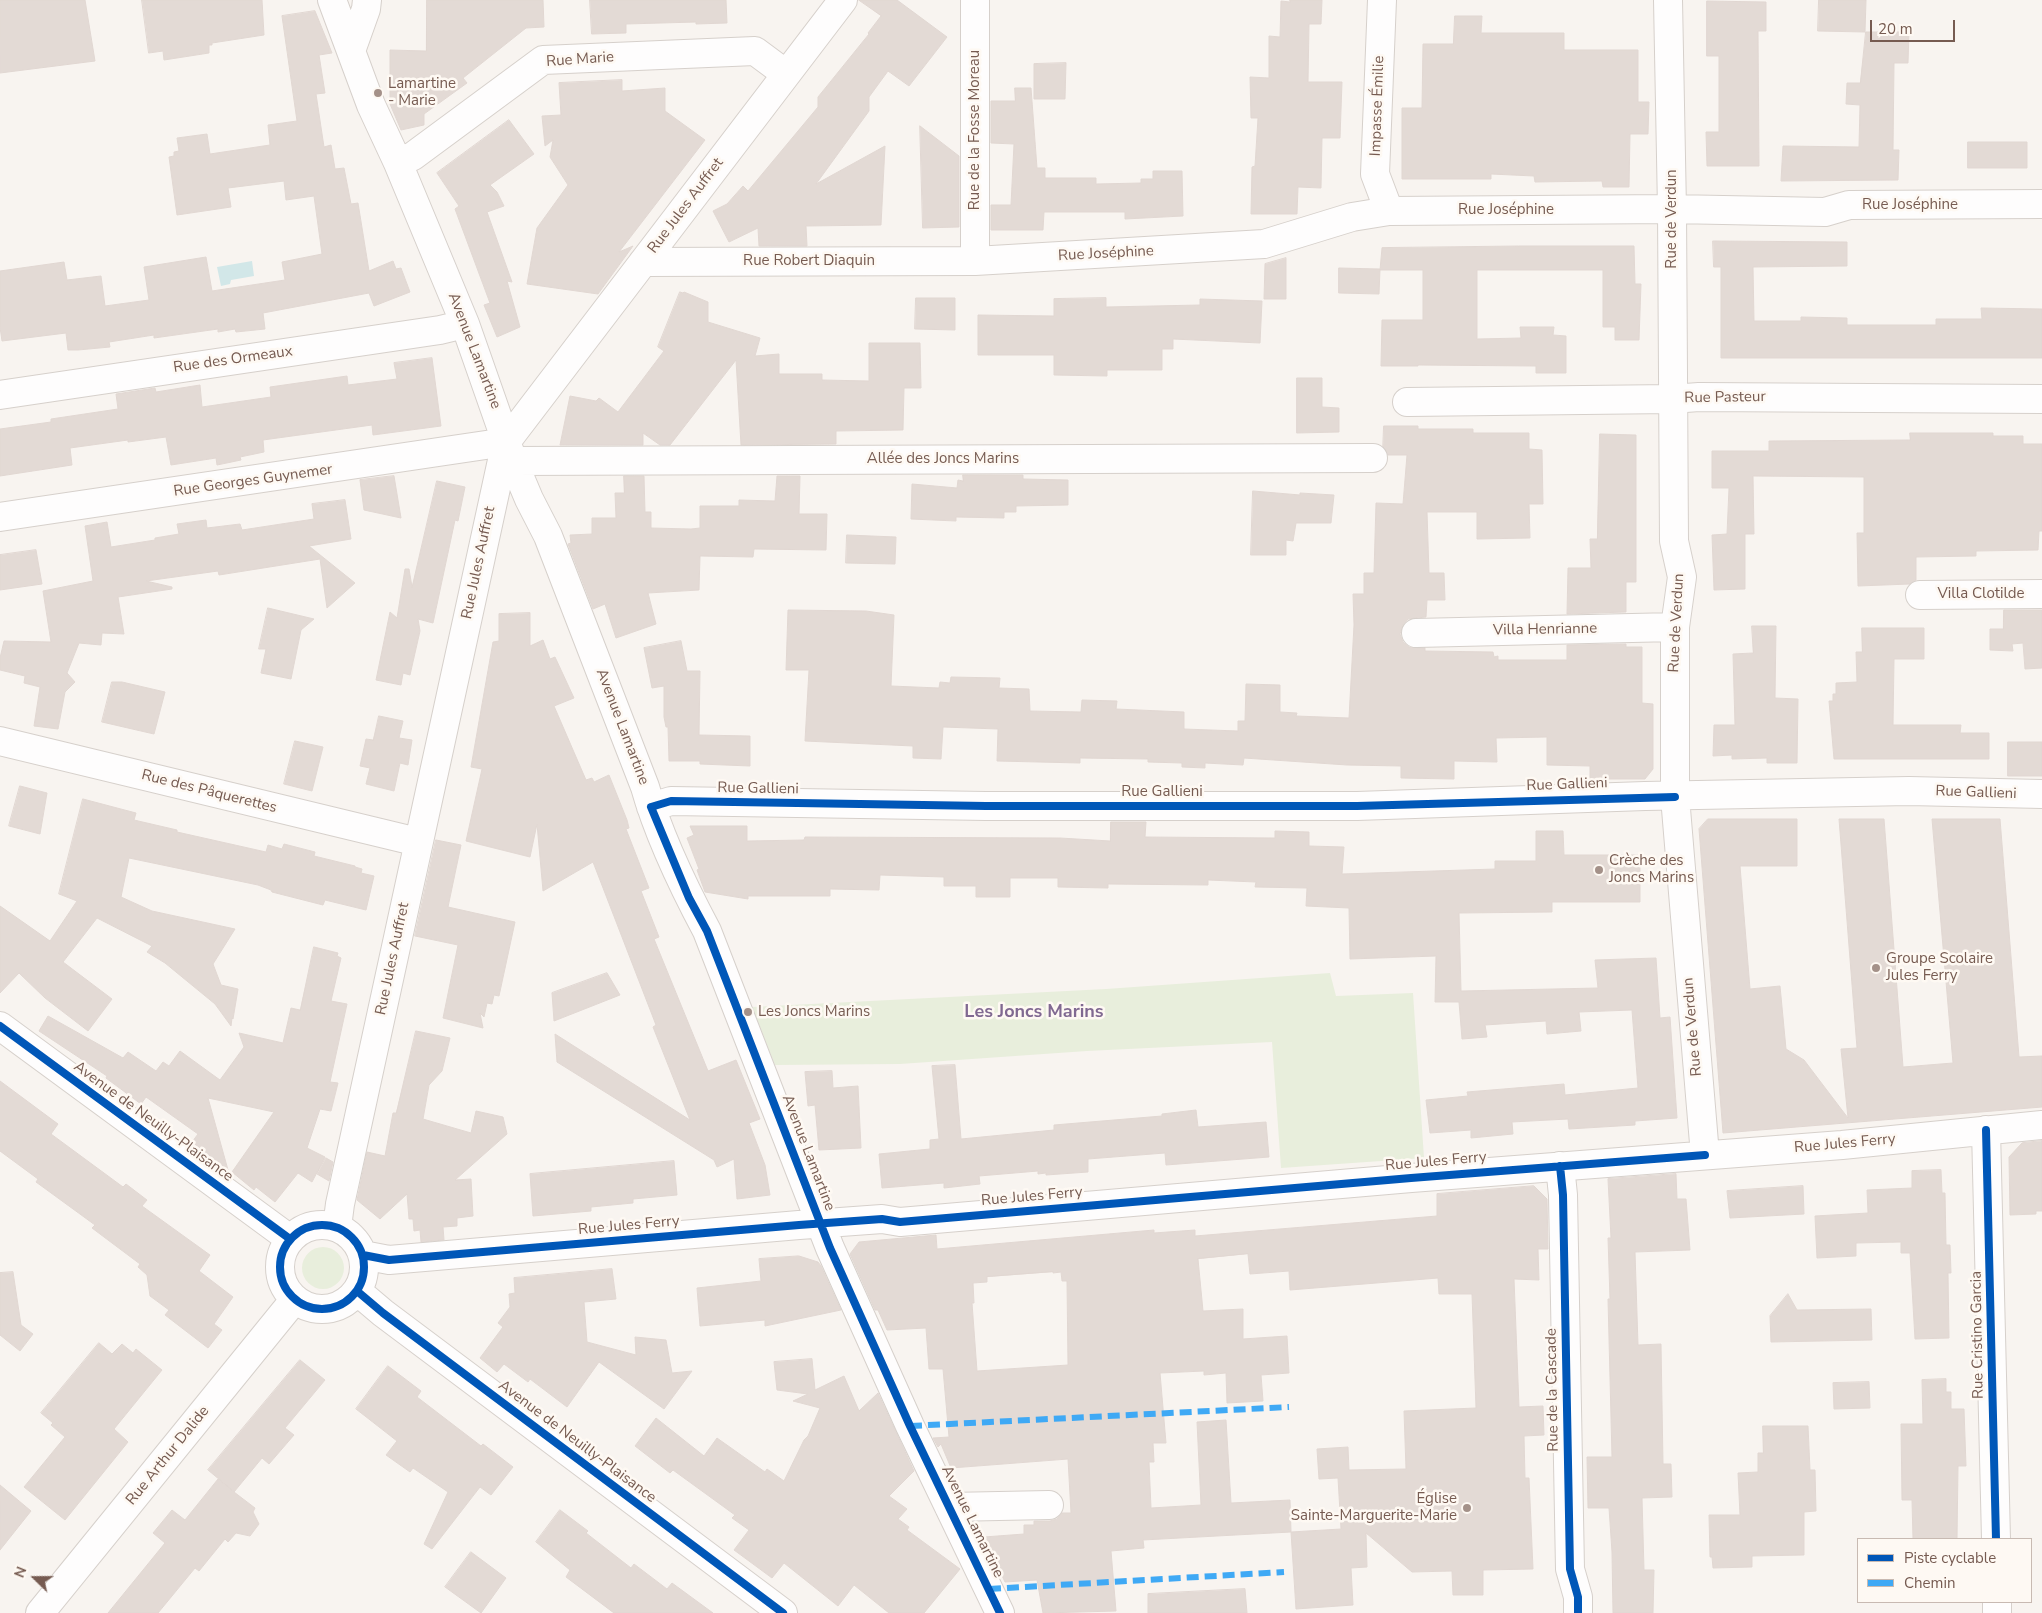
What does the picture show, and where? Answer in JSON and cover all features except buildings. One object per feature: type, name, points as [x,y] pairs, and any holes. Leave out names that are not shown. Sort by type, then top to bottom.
[{"type":"street","name":"Avenue Lamartine","points":[[332,0],[371,105],[398,163],[465,324],[510,452],[529,499],[548,536],[651,807],[689,898],[707,931],[821,1224],[910,1426],[1000,1613]]},
{"type":"street","points":[[351,51],[366,10],[366,0]]},
{"type":"street","name":"Rue Jules Auffret","points":[[337,1227],[340,1204],[418,842],[510,452],[643,262],[843,0]]},
{"type":"street","name":"Rue de la Fosse Moreau","points":[[975,261],[976,0]]},
{"type":"street","name":"Impasse Émilie","points":[[1382,0],[1375,174],[1389,210]]},
{"type":"street","name":"Rue de Verdun","points":[[1668,0],[1672,209],[1674,541],[1682,577],[1674,627],[1675,796],[1705,1156]]},
{"type":"street","name":"Rue Marie","points":[[398,163],[413,156],[543,60],[755,51],[786,74]]},
{"type":"street","name":"Rue Joséphine","points":[[975,261],[1264,244],[1352,218],[1389,210],[1672,209],[1825,212],[1849,205],[2042,204]]},
{"type":"street","name":"Rue Robert Diaquin","points":[[643,262],[975,261]]},
{"type":"street","name":"Rue des Ormeaux","points":[[0,395],[440,330],[465,324]]},
{"type":"street","name":"Rue Pasteur","points":[[1407,402],[1672,399],[1699,397],[2042,399]]},
{"type":"street","name":"Allée des Joncs Marins","points":[[510,452],[1373,458]]},
{"type":"street","name":"Rue Georges Guynemer","points":[[0,517],[510,452]]},
{"type":"street","name":"Villa Clotilde","points":[[1920,595],[2042,594]]},
{"type":"street","name":"Villa Henrianne","points":[[1416,633],[1674,627]]},
{"type":"street","name":"Rue des Pâquerettes","points":[[0,741],[418,842]]},
{"type":"street","name":"Rue Gallieni","points":[[651,807],[671,801],[986,806],[1357,806],[1908,791],[2042,794]]},
{"type":"street","name":"Avenue de Neuilly-Plaisance","points":[[0,1026],[290,1239]]},
{"type":"street","name":"Rue Jules Ferry","points":[[363,1255],[389,1260],[882,1219],[900,1222],[1560,1166],[1842,1145],[2042,1126]]},
{"type":"street","name":"Rue Cristino Garcia","points":[[1986,1130],[1996,1538]]},
{"type":"street","name":"Rue de la Cascade","points":[[1560,1166],[1563,1195],[1570,1570],[1578,1597],[1578,1613]]},
{"type":"street","points":[[312,1226],[337,1227],[348,1233],[357,1243],[363,1255],[362,1280],[357,1291],[343,1303],[326,1308],[314,1308],[295,1299],[285,1286],[281,1274],[284,1250],[290,1239],[300,1231],[312,1226]]},
{"type":"street","name":"Avenue de Neuilly-Plaisance","points":[[357,1291],[383,1313],[783,1613]]},
{"type":"street","name":"Rue Arthur Dalide","points":[[40,1613],[295,1299]]},
{"type":"street","points":[[949,1507],[1049,1505]]},
{"type":"green space","points":[[1330,973],[1336,996],[1413,993],[1424,1158],[1281,1168],[1272,1042],[1087,1051],[900,1064],[775,1065],[752,1007],[1106,989]]},
{"type":"green space","points":[[327,1247],[335,1250],[341,1256],[344,1268],[341,1280],[335,1286],[319,1289],[311,1286],[305,1280],[302,1264],[305,1256],[311,1250]]},
{"type":"shaded area","points":[[252,261],[254,276],[231,280],[230,284],[221,286],[217,267]]},
{"type":"marked path","points":[[910,1426],[1289,1407]]},
{"type":"marked path","points":[[989,1589],[1284,1572]]},
{"type":"cycle path","points":[[1000,1613],[910,1426],[830,1248],[707,931],[689,898],[651,807],[671,801],[986,806],[1357,806],[1675,797]]},
{"type":"cycle path","points":[[0,1026],[290,1239]]},
{"type":"cycle path","points":[[1986,1130],[1996,1538]]},
{"type":"cycle path","points":[[363,1255],[389,1260],[799,1225],[882,1219],[900,1222],[1705,1155]]},
{"type":"cycle path","points":[[1560,1166],[1563,1195],[1570,1569],[1578,1597],[1578,1613]]},
{"type":"cycle path","points":[[322,1225],[338,1228],[357,1244],[361,1251],[364,1267],[361,1283],[345,1302],[338,1306],[322,1309],[306,1306],[287,1290],[283,1283],[280,1267],[283,1251],[299,1232],[306,1228],[322,1225]]},
{"type":"cycle path","points":[[357,1291],[383,1313],[783,1613]]},
{"type":"place","name":"Lamartine - Marie","points":[[378,93]]},
{"type":"place","name":"Crèche des Joncs Marins","points":[[1599,870]]},
{"type":"place","name":"Groupe Scolaire Jules Ferry","points":[[1876,968]]},
{"type":"place","name":"Les Joncs Marins","points":[[748,1012]]},
{"type":"place","name":"Église Sainte-Marguerite-Marie","points":[[1467,1508]]},
{"type":"district","name":"Les Joncs Marins","points":[[1034,1013]]}]
